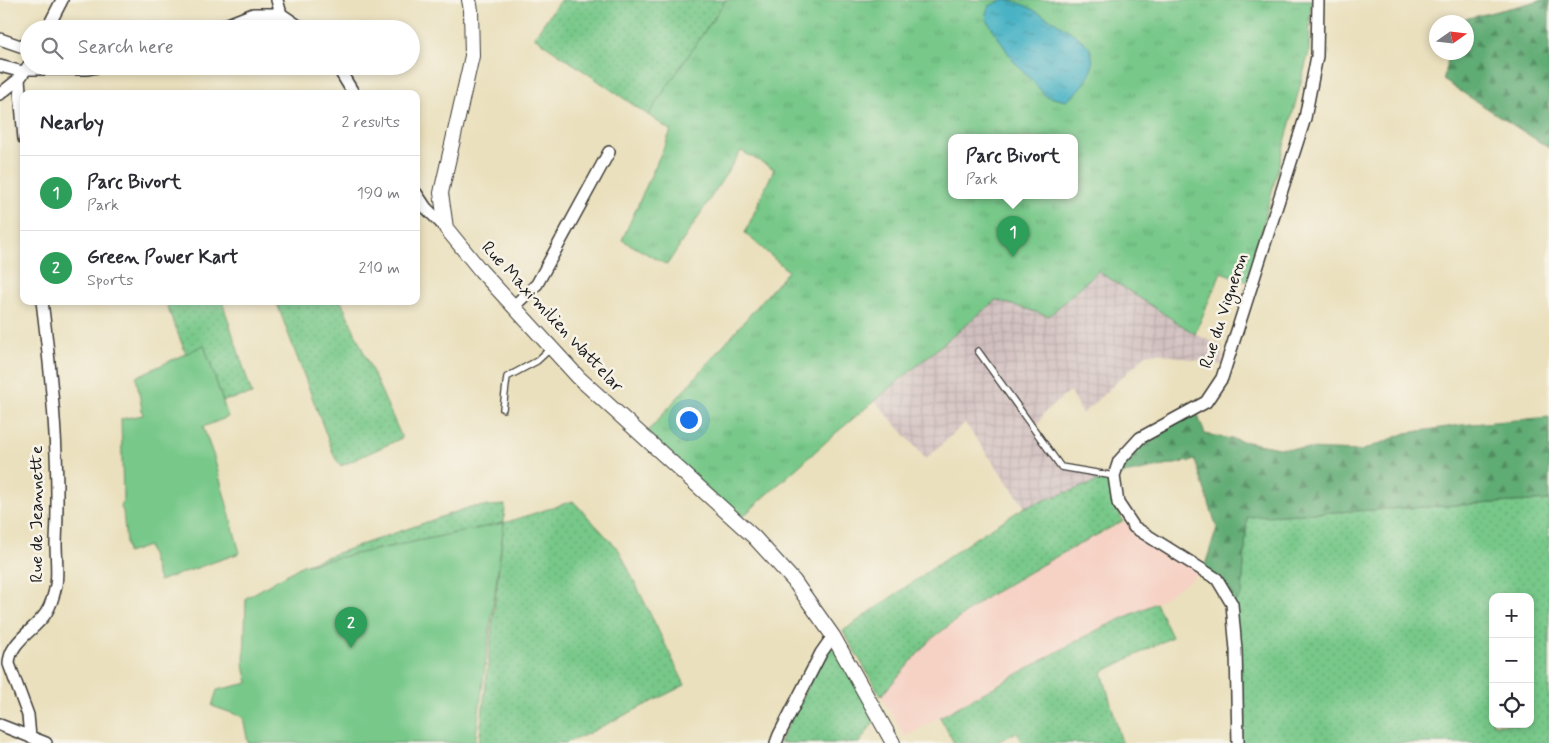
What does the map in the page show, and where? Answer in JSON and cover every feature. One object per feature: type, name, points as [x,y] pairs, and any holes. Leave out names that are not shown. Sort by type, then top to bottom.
[{"type":"street","points":[[52,20],[62,0]]},
{"type":"street","points":[[277,0],[281,14]]},
{"type":"street","points":[[446,228],[441,193],[472,56],[469,0]]},
{"type":"street","name":"Rue du Vigneron","points":[[1114,476],[1119,461],[1140,438],[1206,402],[1222,378],[1305,118],[1318,56],[1318,0]]},
{"type":"street","points":[[238,20],[253,14],[281,14],[290,20]]},
{"type":"street","points":[[0,39],[20,46]]},
{"type":"street","points":[[0,66],[20,70]]},
{"type":"street","points":[[0,94],[20,75]]},
{"type":"street","points":[[24,75],[24,90]]},
{"type":"street","points":[[342,75],[352,90]]},
{"type":"street","points":[[513,307],[537,284],[609,152]]},
{"type":"street","points":[[420,199],[426,208],[446,228]]},
{"type":"street","name":"Rue Maximilien Wattelar","points":[[446,228],[481,271],[579,378],[754,537],[794,581],[833,636],[874,706],[893,743]]},
{"type":"street","name":"Rue de Jeannette","points":[[30,737],[28,715],[9,664],[9,658],[18,642],[46,613],[52,601],[56,583],[58,511],[54,426],[42,305]]},
{"type":"street","points":[[1114,476],[1118,503],[1134,527],[1217,579],[1232,604],[1236,650],[1238,743]]},
{"type":"street","points":[[776,743],[821,654],[833,636]]},
{"type":"street","points":[[0,726],[46,743]]},
{"type":"lane","points":[[504,409],[507,377],[537,362],[551,348]]},
{"type":"lane","points":[[978,351],[1061,467],[1114,476]]},
{"type":"shaded area","points":[[1098,271],[1195,334],[1222,346],[1222,365],[1158,353],[1146,355],[1082,414],[1070,391],[1044,413],[1035,431],[1061,467],[1114,476],[1025,507],[965,423],[926,459],[875,401],[996,300],[1049,316]]},
{"type":"shaded area","points":[[1124,522],[1203,571],[1156,603],[1093,632],[905,737],[881,696],[930,640],[988,596],[1052,559]]},
{"type":"green space","points":[[560,0],[726,0],[648,115],[534,37]]},
{"type":"green space","points":[[726,0],[1311,0],[1309,52],[1248,282],[1221,272],[1195,334],[1098,271],[1049,316],[996,300],[837,432],[741,518],[643,437],[788,271],[745,233],[774,169],[741,151],[667,265],[622,240],[671,131],[648,115]]},
{"type":"green space","points":[[1542,0],[1549,0],[1549,148],[1443,80],[1448,60],[1474,60],[1474,17]]},
{"type":"green space","points":[[167,305],[223,305],[252,394],[223,401],[204,345],[186,354]]},
{"type":"green space","points":[[278,305],[343,305],[402,438],[341,466],[335,458]]},
{"type":"green space","points":[[204,345],[228,417],[203,427],[214,457],[240,553],[159,581],[148,546],[127,553],[121,507],[123,500],[121,419],[143,415],[136,377]]},
{"type":"green space","points":[[1195,408],[1205,434],[1279,448],[1361,451],[1406,433],[1461,425],[1549,417],[1549,500],[1247,517],[1242,595],[1232,604],[1203,571],[1217,528],[1195,460],[1114,476],[1134,445]]},
{"type":"green space","points":[[1114,476],[1114,503],[1123,521],[988,596],[930,640],[881,696],[843,631],[977,537],[1025,507]]},
{"type":"green space","points":[[1549,500],[1549,743],[1237,743],[1232,604],[1242,595],[1247,517]]},
{"type":"green space","points":[[573,501],[619,550],[685,685],[583,736],[565,743],[479,743],[504,523]]},
{"type":"green space","points":[[505,505],[504,523],[303,565],[470,507]]},
{"type":"green space","points":[[504,523],[475,743],[248,743],[243,717],[212,706],[217,690],[248,683],[244,666],[246,598],[303,565]]},
{"type":"green space","points":[[1156,603],[1172,637],[1102,672],[1122,743],[1022,743],[1017,732],[995,743],[954,743],[940,717],[1093,632]]},
{"type":"green space","points":[[833,636],[878,716],[859,743],[779,743]]},
{"type":"water","points":[[1003,0],[1020,4],[1051,19],[1077,36],[1090,49],[1092,57],[1091,72],[1078,91],[1066,101],[1046,96],[1012,59],[987,20],[986,13],[989,6]]},
{"type":"place","name":"Parc Bivort","points":[[1013,257]]},
{"type":"place","name":"Green Power Kart","points":[[351,648]]}]
